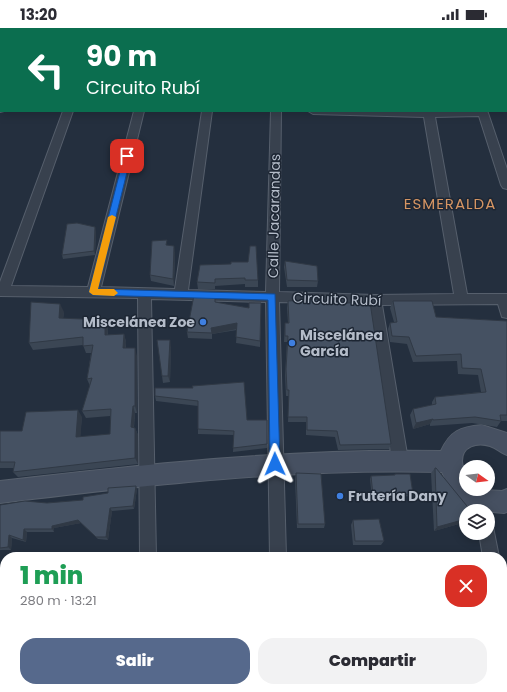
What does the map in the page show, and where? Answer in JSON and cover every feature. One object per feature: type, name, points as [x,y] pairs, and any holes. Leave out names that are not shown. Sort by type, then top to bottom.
[{"type":"street","points":[[2,291],[68,112]]},
{"type":"street","points":[[93,292],[139,112]]},
{"type":"street","points":[[181,295],[207,112]]},
{"type":"street","name":"Calle Jacarandas","points":[[276,112],[272,297],[278,552]]},
{"type":"street","points":[[354,112],[429,114],[483,112],[507,185]]},
{"type":"street","points":[[429,114],[460,299]]},
{"type":"street","name":"Circuito Rubí","points":[[2,291],[375,300],[505,300]]},
{"type":"street","points":[[144,294],[148,552]]},
{"type":"street","points":[[375,300],[400,460]]},
{"type":"street","points":[[505,300],[507,313]]},
{"type":"street","points":[[479,504],[464,491],[453,477],[449,462],[452,449],[461,439],[474,435],[489,436],[507,445]]},
{"type":"street","points":[[0,492],[146,475],[275,464],[400,460],[449,462]]},
{"type":"street","points":[[495,505],[506,505]]},
{"type":"street","points":[[488,540],[490,552]]},
{"type":"building","points":[[77,223],[95,227],[94,251],[62,255],[67,224]]},
{"type":"building","points":[[167,240],[166,245],[174,246],[173,279],[150,275],[152,241]]},
{"type":"building","points":[[250,246],[256,246],[258,280],[245,280],[245,278],[215,279],[215,283],[197,282],[200,265],[248,262]]},
{"type":"building","points":[[285,261],[317,266],[318,281],[287,280]]},
{"type":"building","points":[[194,295],[215,296],[215,302],[249,308],[249,303],[261,303],[260,341],[236,337],[237,323],[211,328],[212,333],[187,332]]},
{"type":"building","points":[[324,299],[325,304],[370,302],[391,444],[340,445],[337,431],[307,430],[307,417],[288,417],[289,390],[287,390],[286,369],[288,336],[285,336],[285,323],[289,323],[288,301]]},
{"type":"building","points":[[393,301],[432,301],[436,317],[507,321],[507,415],[500,415],[501,421],[475,417],[433,419],[416,423],[413,409],[436,404],[435,397],[486,392],[481,369],[462,368],[461,354],[416,356],[409,337],[392,336],[390,323],[397,322]]},
{"type":"building","points":[[31,302],[60,304],[59,318],[105,320],[105,335],[124,334],[123,348],[135,348],[135,406],[133,406],[131,427],[135,428],[135,458],[13,472],[15,462],[0,462],[0,431],[22,431],[26,412],[78,410],[76,437],[110,434],[111,409],[82,411],[92,378],[87,379],[93,345],[83,346],[83,337],[29,343]]},
{"type":"building","points":[[157,340],[170,340],[168,376],[162,376]]},
{"type":"building","points":[[244,382],[247,420],[267,420],[267,444],[233,448],[234,431],[198,429],[198,401],[155,396],[155,388],[193,388],[192,386]]},
{"type":"building","points":[[435,468],[465,504],[459,504],[459,521],[437,527]]},
{"type":"building","points":[[296,473],[321,474],[325,524],[298,524]]},
{"type":"building","points":[[410,474],[413,494],[389,495],[389,498],[373,495],[371,476]]},
{"type":"building","points":[[136,486],[133,506],[110,508],[106,537],[96,537],[78,520],[52,526],[52,529],[24,529],[23,540],[9,535],[8,547],[0,548],[0,505],[25,501],[47,503],[83,500],[83,497],[108,493],[108,488]]},
{"type":"building","points":[[379,519],[384,541],[355,541],[353,520]]},
{"type":"slow traffic","points":[[112,217],[93,292],[114,293]]},
{"type":"place","name":"Miscelánea Zoe","points":[[203,322]]},
{"type":"place","name":"Miscelánea García","points":[[292,343]]},
{"type":"place","name":"Frutería Dany","points":[[340,496]]},
{"type":"district","name":"ESMERALDA","points":[[450,203]]},
{"type":"route","points":[[127,156],[93,292],[272,297],[275,464]]}]
